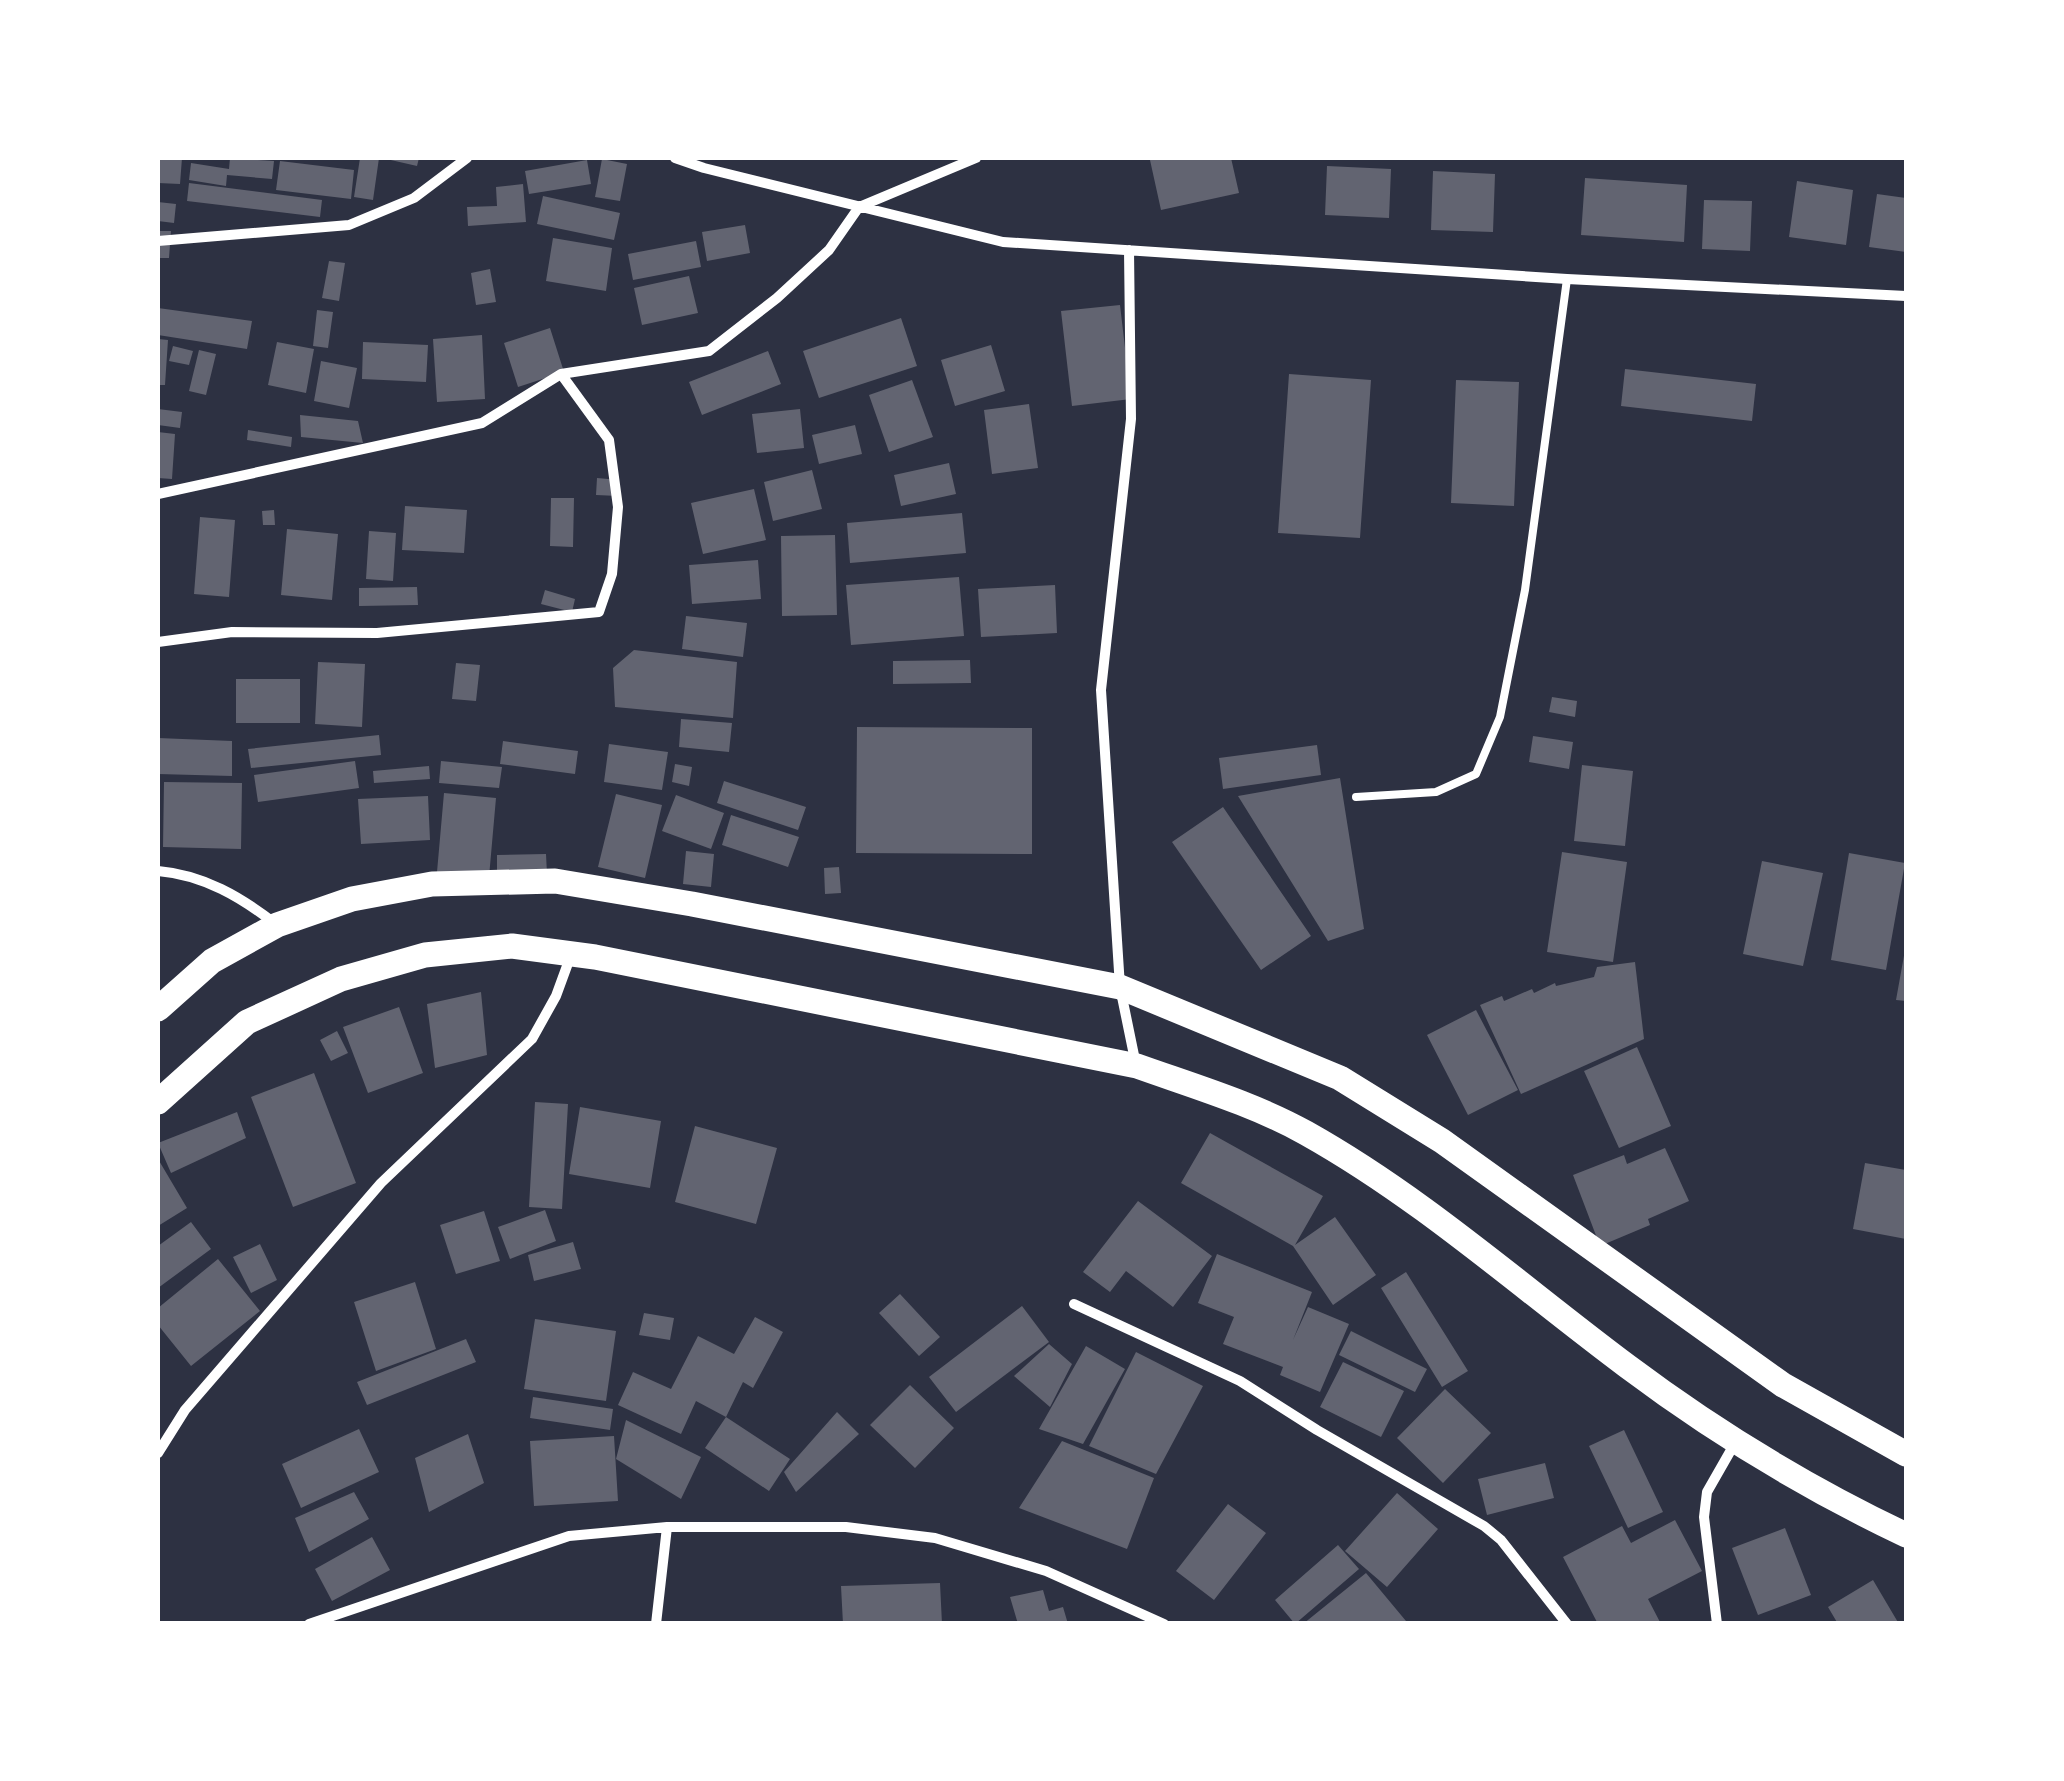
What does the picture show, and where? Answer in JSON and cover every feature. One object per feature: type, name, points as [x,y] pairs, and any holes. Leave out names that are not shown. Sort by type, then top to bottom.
[{"type":"main road","points":[[158,1010],[212,961],[277,926],[352,900],[432,884],[555,881],[1120,987],[1340,1078],[1442,1141],[1783,1385],[1906,1454]]},
{"type":"main road","points":[[158,1102],[248,1022],[340,979],[425,955],[512,946],[572,954],[1136,1066],[1219,1095],[1303,1131],[1390,1184],[1629,1368],[1735,1442],[1822,1495],[1906,1535]]},
{"type":"street","points":[[158,241],[348,226],[414,198],[467,158]]},
{"type":"street","points":[[675,158],[1002,242],[1567,280],[1906,296]]},
{"type":"street","points":[[158,494],[482,423],[561,374],[709,351],[828,250],[859,207],[976,158]]},
{"type":"street","points":[[1130,250],[1131,419],[1102,690],[1120,987],[1136,1066]]},
{"type":"street","points":[[158,642],[232,632],[377,633],[599,612],[612,574],[618,507],[609,440],[561,374]]},
{"type":"street","points":[[158,871],[182,873],[240,896],[277,926]]},
{"type":"street","points":[[158,1454],[193,1400],[381,1183],[532,1039],[556,996],[572,954]]},
{"type":"street","points":[[1074,1304],[1240,1381],[1484,1526],[1501,1540],[1567,1624]]},
{"type":"street","points":[[1717,1624],[1704,1517],[1707,1492],[1735,1442]]},
{"type":"street","points":[[309,1624],[569,1536],[667,1528],[846,1527],[935,1538],[1046,1571],[1164,1624]]},
{"type":"street","points":[[656,1624],[667,1528]]},
{"type":"lane","points":[[1356,797],[1436,792],[1476,774],[1500,718],[1525,590],[1567,280]]},
{"type":"building","points":[[158,158],[182,158],[180,184],[158,183]]},
{"type":"building","points":[[230,158],[274,161],[272,179],[227,175],[226,186],[189,180],[191,163],[229,169]]},
{"type":"building","points":[[360,158],[379,158],[373,200],[354,197]]},
{"type":"building","points":[[382,158],[419,158],[417,166]]},
{"type":"building","points":[[1231,158],[1239,193],[1161,210],[1150,160]]},
{"type":"building","points":[[602,159],[627,164],[620,201],[595,197]]},
{"type":"building","points":[[587,160],[591,184],[529,194],[525,171]]},
{"type":"building","points":[[280,161],[354,170],[351,199],[276,190]]},
{"type":"building","points":[[1327,166],[1391,169],[1389,218],[1325,215]]},
{"type":"building","points":[[1433,171],[1495,174],[1493,232],[1431,230]]},
{"type":"building","points":[[1585,178],[1687,185],[1684,242],[1581,235]]},
{"type":"building","points":[[1797,181],[1853,190],[1846,245],[1789,237]]},
{"type":"building","points":[[189,183],[322,200],[320,217],[187,201]]},
{"type":"building","points":[[523,184],[526,222],[468,226],[467,207],[497,206],[496,187]]},
{"type":"building","points":[[1877,194],[1906,198],[1906,252],[1869,247]]},
{"type":"building","points":[[543,196],[620,213],[614,240],[537,224]]},
{"type":"building","points":[[1704,200],[1752,201],[1750,251],[1702,249]]},
{"type":"building","points":[[158,202],[176,204],[174,223],[158,221]]},
{"type":"building","points":[[745,225],[750,253],[707,261],[702,232]]},
{"type":"building","points":[[158,231],[171,231],[169,258],[158,258]]},
{"type":"building","points":[[553,238],[612,248],[606,291],[546,281]]},
{"type":"building","points":[[696,241],[701,267],[633,280],[628,254]]},
{"type":"building","points":[[329,261],[345,263],[339,301],[322,298]]},
{"type":"building","points":[[490,269],[496,302],[476,305],[471,273]]},
{"type":"building","points":[[689,276],[698,313],[642,325],[634,288]]},
{"type":"building","points":[[1120,305],[1131,399],[1072,406],[1061,311]]},
{"type":"building","points":[[158,308],[252,321],[247,349],[158,335]]},
{"type":"building","points":[[317,310],[333,312],[328,348],[313,346]]},
{"type":"building","points":[[901,318],[917,366],[819,398],[803,351]]},
{"type":"building","points":[[550,328],[564,372],[518,387],[504,343]]},
{"type":"building","points":[[482,335],[485,399],[437,402],[433,339]]},
{"type":"building","points":[[158,339],[168,340],[165,385],[158,385]]},
{"type":"building","points":[[277,342],[314,349],[306,393],[268,385]]},
{"type":"building","points":[[363,342],[428,345],[426,382],[362,379]]},
{"type":"building","points":[[991,345],[1005,391],[955,406],[941,360]]},
{"type":"building","points":[[173,346],[193,351],[189,365],[169,361]]},
{"type":"building","points":[[199,350],[216,354],[206,395],[189,391]]},
{"type":"building","points":[[768,351],[781,384],[702,415],[689,382]]},
{"type":"building","points":[[321,361],[357,368],[349,408],[314,401]]},
{"type":"building","points":[[1625,369],[1756,384],[1752,421],[1621,406]]},
{"type":"building","points":[[1289,374],[1371,380],[1360,538],[1278,533]]},
{"type":"building","points":[[912,380],[933,437],[889,452],[869,395]]},
{"type":"building","points":[[1456,380],[1519,382],[1514,506],[1451,503]]},
{"type":"building","points":[[1029,404],[1038,468],[992,474],[984,410]]},
{"type":"building","points":[[158,409],[182,412],[180,428],[158,425]]},
{"type":"building","points":[[800,409],[804,448],[757,453],[752,414]]},
{"type":"building","points":[[300,415],[358,421],[363,443],[301,437]]},
{"type":"building","points":[[855,425],[862,454],[819,464],[812,435]]},
{"type":"building","points":[[248,430],[292,437],[291,447],[247,440]]},
{"type":"building","points":[[158,432],[175,434],[172,479],[158,478]]},
{"type":"building","points":[[949,463],[956,494],[901,506],[894,475]]},
{"type":"building","points":[[812,470],[822,509],[773,521],[764,482]]},
{"type":"building","points":[[597,478],[619,480],[618,496],[596,495]]},
{"type":"building","points":[[754,489],[766,540],[703,554],[691,503]]},
{"type":"building","points":[[551,498],[574,498],[573,547],[550,546]]},
{"type":"building","points":[[405,506],[467,510],[464,553],[402,550]]},
{"type":"building","points":[[274,510],[275,525],[263,525],[262,511]]},
{"type":"building","points":[[962,513],[966,553],[850,563],[847,523]]},
{"type":"building","points":[[200,517],[235,520],[229,597],[194,594]]},
{"type":"building","points":[[287,529],[338,534],[332,600],[281,595]]},
{"type":"building","points":[[369,531],[396,533],[393,581],[366,579]]},
{"type":"building","points":[[835,535],[837,615],[782,616],[781,536]]},
{"type":"building","points":[[758,560],[761,599],[692,604],[689,565]]},
{"type":"building","points":[[959,577],[964,636],[851,645],[846,585]]},
{"type":"building","points":[[1055,585],[1057,633],[981,637],[978,589]]},
{"type":"building","points":[[417,587],[418,605],[359,606],[359,588]]},
{"type":"building","points":[[545,590],[575,599],[572,612],[541,604]]},
{"type":"building","points":[[686,616],[747,623],[743,657],[682,649]]},
{"type":"building","points":[[634,650],[737,662],[733,718],[615,707],[613,668]]},
{"type":"building","points":[[970,660],[971,683],[893,684],[893,661]]},
{"type":"building","points":[[318,662],[365,664],[362,727],[315,724]]},
{"type":"building","points":[[456,663],[480,665],[476,701],[452,699]]},
{"type":"building","points":[[236,679],[300,679],[300,723],[236,723]]},
{"type":"building","points":[[1552,697],[1577,701],[1575,717],[1549,712]]},
{"type":"building","points":[[681,719],[732,723],[729,752],[679,747]]},
{"type":"building","points":[[857,727],[1032,728],[1032,854],[856,853]]},
{"type":"building","points":[[379,735],[381,755],[251,768],[248,749]]},
{"type":"building","points":[[1533,736],[1573,742],[1569,769],[1529,762]]},
{"type":"building","points":[[158,738],[232,741],[232,776],[158,774]]},
{"type":"building","points":[[503,741],[578,751],[575,774],[500,764]]},
{"type":"building","points":[[609,744],[668,752],[662,790],[604,782]]},
{"type":"building","points":[[1317,745],[1321,775],[1223,789],[1219,758]]},
{"type":"building","points":[[355,761],[359,788],[258,802],[254,775]]},
{"type":"building","points":[[441,761],[502,767],[499,788],[439,783]]},
{"type":"building","points":[[675,764],[692,767],[689,786],[672,782]]},
{"type":"building","points":[[1582,765],[1633,771],[1625,846],[1574,841]]},
{"type":"building","points":[[429,766],[430,779],[374,783],[373,771]]},
{"type":"building","points":[[1340,778],[1364,929],[1328,941],[1238,796]]},
{"type":"building","points":[[724,781],[806,807],[798,830],[717,803]]},
{"type":"building","points":[[164,782],[242,783],[241,849],[163,847]]},
{"type":"building","points":[[444,793],[496,798],[489,877],[437,872]]},
{"type":"building","points":[[616,794],[662,805],[645,878],[598,867]]},
{"type":"building","points":[[676,795],[724,813],[711,849],[662,831]]},
{"type":"building","points":[[428,796],[430,840],[361,844],[358,799]]},
{"type":"building","points":[[1223,807],[1311,936],[1261,970],[1172,842]]},
{"type":"building","points":[[731,815],[799,837],[788,867],[722,845]]},
{"type":"building","points":[[686,851],[714,854],[711,887],[683,884]]},
{"type":"building","points":[[1562,852],[1627,862],[1613,962],[1547,952]]},
{"type":"building","points":[[1849,853],[1905,863],[1886,970],[1831,960]]},
{"type":"building","points":[[546,854],[547,874],[497,875],[497,855]]},
{"type":"building","points":[[1762,861],[1823,873],[1803,966],[1743,954]]},
{"type":"building","points":[[839,867],[841,893],[825,894],[824,868]]},
{"type":"building","points":[[1906,950],[1906,1001],[1896,1000]]},
{"type":"building","points":[[1635,962],[1644,1039],[1521,1094],[1480,1005],[1502,996],[1504,1001],[1532,989],[1534,993],[1555,983],[1556,986],[1594,977],[1597,967]]},
{"type":"building","points":[[481,992],[487,1055],[435,1068],[427,1004]]},
{"type":"building","points":[[399,1007],[423,1073],[368,1093],[343,1027]]},
{"type":"building","points":[[1476,1010],[1518,1090],[1468,1115],[1427,1035]]},
{"type":"building","points":[[337,1031],[348,1053],[331,1061],[320,1040]]},
{"type":"building","points":[[1637,1047],[1671,1126],[1619,1148],[1584,1071]]},
{"type":"building","points":[[314,1073],[356,1183],[293,1207],[251,1097]]},
{"type":"building","points":[[535,1102],[568,1104],[562,1209],[529,1207]]},
{"type":"building","points":[[580,1107],[661,1121],[650,1188],[569,1174]]},
{"type":"building","points":[[237,1112],[246,1138],[171,1173],[158,1143]]},
{"type":"building","points":[[695,1126],[777,1148],[756,1224],[675,1202]]},
{"type":"building","points":[[1210,1133],[1323,1196],[1295,1245],[1335,1217],[1376,1275],[1333,1305],[1293,1246],[1181,1183]]},
{"type":"building","points":[[1665,1148],[1689,1201],[1648,1219],[1650,1225],[1600,1246],[1573,1175],[1624,1155],[1627,1164]]},
{"type":"building","points":[[158,1159],[187,1208],[158,1226]]},
{"type":"building","points":[[1865,1163],[1906,1170],[1906,1239],[1853,1229]]},
{"type":"building","points":[[1138,1201],[1212,1256],[1173,1307],[1126,1271],[1110,1292],[1083,1272]]},
{"type":"building","points":[[545,1210],[556,1241],[510,1259],[498,1227]]},
{"type":"building","points":[[484,1211],[500,1261],[456,1274],[440,1225]]},
{"type":"building","points":[[191,1222],[211,1249],[158,1288],[158,1246]]},
{"type":"building","points":[[573,1242],[581,1269],[534,1281],[528,1255]]},
{"type":"building","points":[[260,1244],[277,1280],[251,1293],[233,1257]]},
{"type":"building","points":[[1217,1254],[1312,1292],[1293,1340],[1308,1307],[1349,1324],[1320,1392],[1280,1375],[1283,1367],[1223,1344],[1234,1317],[1198,1303]]},
{"type":"building","points":[[218,1259],[260,1311],[191,1366],[158,1325],[158,1308]]},
{"type":"building","points":[[1406,1272],[1468,1371],[1442,1387],[1381,1288]]},
{"type":"building","points":[[415,1282],[436,1349],[376,1371],[354,1302]]},
{"type":"building","points":[[900,1294],[940,1337],[919,1356],[879,1313]]},
{"type":"building","points":[[1022,1306],[1049,1342],[956,1412],[929,1377]]},
{"type":"building","points":[[644,1313],[674,1318],[670,1340],[639,1335]]},
{"type":"building","points":[[755,1317],[783,1332],[753,1388],[743,1382],[726,1417],[696,1401],[681,1434],[618,1405],[633,1372],[671,1389],[698,1336],[734,1354]]},
{"type":"building","points":[[535,1319],[616,1331],[606,1401],[524,1389]]},
{"type":"building","points":[[1351,1331],[1427,1369],[1415,1392],[1339,1355]]},
{"type":"building","points":[[466,1339],[476,1362],[367,1405],[357,1382]]},
{"type":"building","points":[[1049,1344],[1072,1364],[1050,1407],[1014,1376]]},
{"type":"building","points":[[1086,1346],[1125,1369],[1083,1444],[1039,1429]]},
{"type":"building","points":[[1136,1352],[1203,1386],[1156,1474],[1089,1446]]},
{"type":"building","points":[[1343,1362],[1404,1391],[1381,1437],[1320,1407]]},
{"type":"building","points":[[910,1385],[954,1428],[915,1468],[870,1425]]},
{"type":"building","points":[[1445,1389],[1491,1433],[1443,1483],[1397,1438]]},
{"type":"building","points":[[533,1397],[613,1409],[610,1430],[530,1418]]},
{"type":"building","points":[[837,1412],[859,1434],[796,1492],[784,1472]]},
{"type":"building","points":[[726,1417],[790,1459],[769,1491],[705,1448]]},
{"type":"building","points":[[626,1420],[701,1457],[681,1499],[616,1459]]},
{"type":"building","points":[[359,1429],[379,1472],[301,1508],[282,1464]]},
{"type":"building","points":[[1624,1430],[1663,1512],[1628,1528],[1589,1446]]},
{"type":"building","points":[[468,1434],[484,1483],[429,1512],[415,1458]]},
{"type":"building","points":[[614,1436],[618,1501],[534,1506],[530,1441]]},
{"type":"building","points":[[1062,1441],[1154,1478],[1127,1549],[1019,1508]]},
{"type":"building","points":[[1545,1463],[1554,1498],[1487,1515],[1478,1479]]},
{"type":"building","points":[[354,1492],[369,1519],[309,1552],[295,1518]]},
{"type":"building","points":[[1397,1493],[1438,1529],[1387,1587],[1345,1551]]},
{"type":"building","points":[[1228,1504],[1266,1533],[1214,1600],[1176,1571]]},
{"type":"building","points":[[1675,1520],[1702,1571],[1648,1599],[1661,1624],[1598,1624],[1563,1557],[1622,1526],[1631,1543]]},
{"type":"building","points":[[1785,1528],[1811,1595],[1758,1615],[1732,1548]]},
{"type":"building","points":[[372,1537],[390,1570],[332,1601],[315,1569]]},
{"type":"building","points":[[1338,1545],[1359,1569],[1295,1624],[1275,1600]]},
{"type":"building","points":[[1366,1573],[1406,1621],[1403,1624],[1303,1624]]},
{"type":"building","points":[[1873,1580],[1899,1624],[1838,1624],[1828,1607]]},
{"type":"building","points":[[940,1583],[942,1624],[843,1624],[841,1586]]},
{"type":"building","points":[[1043,1590],[1049,1611],[1063,1607],[1068,1624],[1018,1624],[1010,1597]]}]
